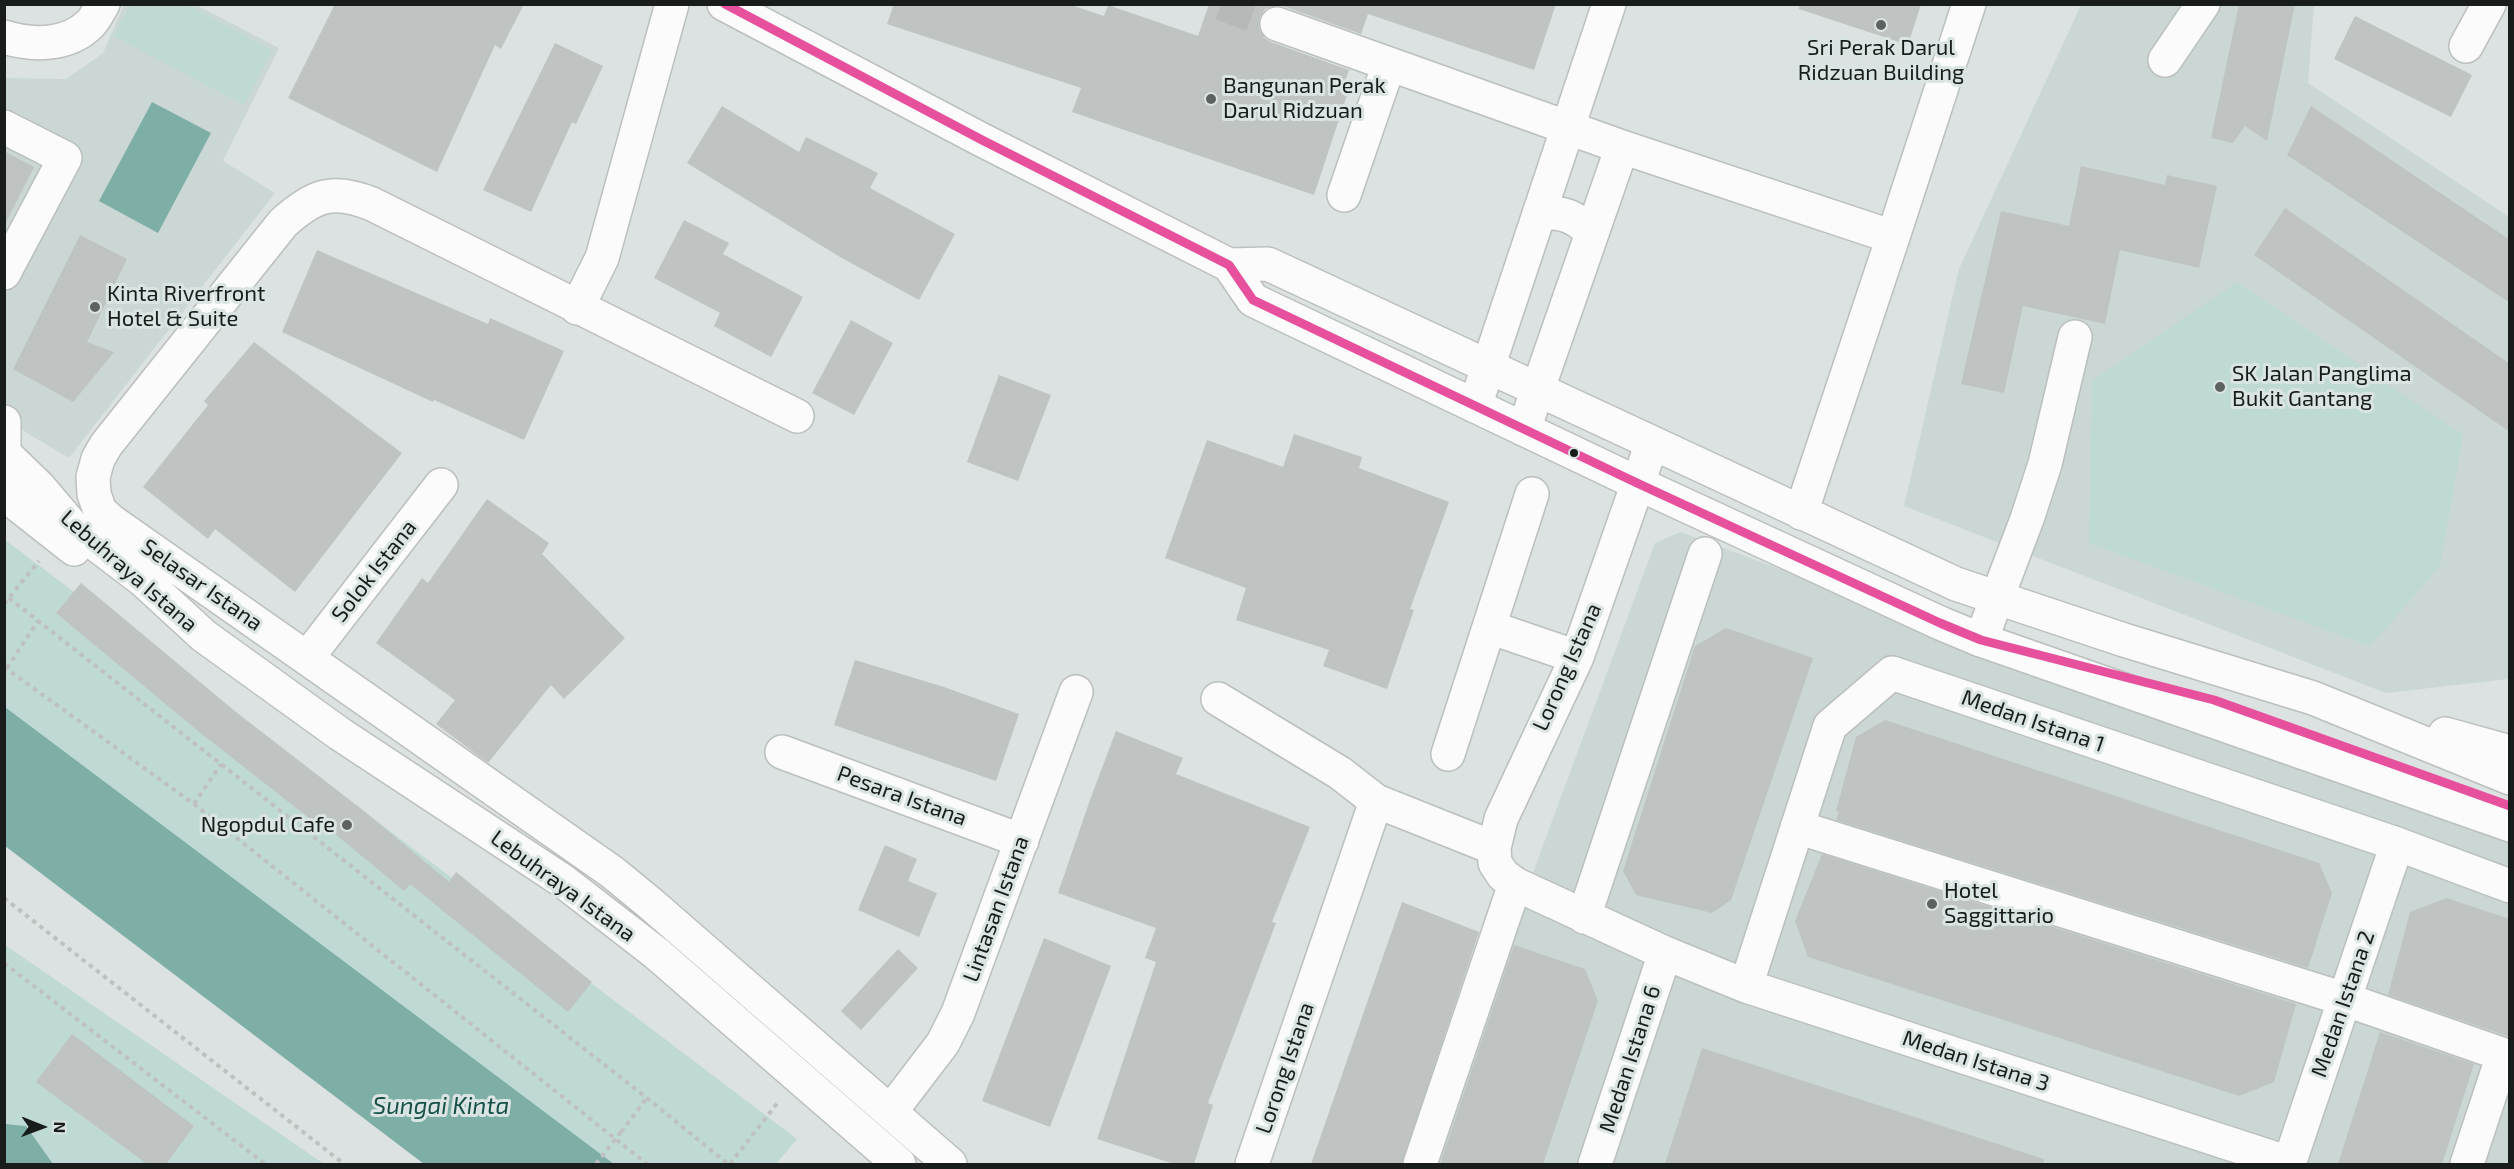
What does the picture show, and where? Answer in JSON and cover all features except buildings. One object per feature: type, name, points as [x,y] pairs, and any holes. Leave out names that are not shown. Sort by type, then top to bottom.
[{"type":"street","points":[[4,37],[37,44],[66,39],[89,25],[103,4]]},
{"type":"street","points":[[672,4],[602,258],[577,308],[797,416]]},
{"type":"street","points":[[724,4],[889,92],[1229,265],[1268,264],[1956,584],[2313,698],[2510,752]]},
{"type":"street","points":[[1474,406],[1609,4]]},
{"type":"street","points":[[1801,513],[1969,4]]},
{"type":"street","points":[[2165,60],[2203,4]]},
{"type":"street","points":[[2466,46],[2489,4]]},
{"type":"street","points":[[1277,24],[1622,147],[1893,237]]},
{"type":"street","points":[[1344,195],[1389,64]]},
{"type":"street","points":[[4,127],[65,158],[4,273]]},
{"type":"street","points":[[1524,429],[1622,147]]},
{"type":"street","name":"Selasar Istana","points":[[577,308],[372,204],[355,197],[337,194],[319,198],[300,207],[283,223],[106,445],[98,459],[93,477],[94,494],[100,511],[178,570],[612,872],[950,1164]]},
{"type":"street","points":[[1539,213],[1568,214],[1581,222],[1592,234]]},
{"type":"street","points":[[1229,265],[1253,300],[1637,483],[1982,640],[2510,825]]},
{"type":"street","points":[[1982,640],[2045,464],[2075,337]]},
{"type":"street","points":[[4,422],[4,469]]},
{"type":"street","name":"Lorong Istana","points":[[1494,848],[1501,819],[1514,788],[1576,657],[1652,443]]},
{"type":"street","name":"Lebuhraya Istana","points":[[5,454],[39,487],[72,526],[143,580],[204,636],[340,734],[562,881],[656,953],[899,1164]]},
{"type":"street","name":"Solok Istana","points":[[307,658],[441,485]]},
{"type":"street","name":"Lebuhraya Istana","points":[[4,494],[138,600],[204,636]]},
{"type":"street","points":[[1448,754],[1532,494]]},
{"type":"street","points":[[1584,917],[1705,554]]},
{"type":"street","points":[[1489,627],[1576,657]]},
{"type":"street","points":[[1982,640],[2214,700],[2510,806]]},
{"type":"street","name":"Medan Istana 1","points":[[1746,986],[1830,726],[1892,673],[2397,844],[2510,886]]},
{"type":"street","name":"Lintasan Istana","points":[[891,1111],[943,1043],[958,1013],[1076,692]]},
{"type":"street","points":[[2313,698],[2510,778]]},
{"type":"street","points":[[1218,699],[1340,773],[1376,801],[1494,848],[1495,863],[1503,875],[1515,884],[1420,1164]]},
{"type":"street","name":"Pesara Istana","points":[[782,752],[1022,841]]},
{"type":"street","name":"Lorong Istana","points":[[1252,1164],[1376,801]]},
{"type":"street","points":[[1797,827],[2344,999],[2506,1056],[2467,1164]]},
{"type":"street","name":"Medan Istana 2","points":[[2289,1164],[2397,844]]},
{"type":"street","name":"Medan Istana 3","points":[[1515,884],[1665,953],[1746,986],[2289,1164]]},
{"type":"street","name":"Medan Istana 6","points":[[1595,1164],[1665,953]]},
{"type":"path","points":[[4,604],[57,536]]},
{"type":"path","points":[[9,598],[729,1164],[798,1076]]},
{"type":"path","points":[[38,621],[6,668],[194,804],[647,1164]]},
{"type":"path","points":[[194,804],[221,764]]},
{"type":"path","points":[[4,898],[344,1164]]},
{"type":"path","points":[[4,963],[265,1164]]},
{"type":"path","points":[[596,1164],[647,1098]]},
{"type":"shaded area","name":"Kinta Riverfront Hotel & Suite","points":[[124,5],[196,5],[279,48],[223,161],[275,193],[69,458],[5,420],[5,78],[66,79],[103,53]]},
{"type":"shaded area","points":[[130,5],[188,5],[272,50],[244,105],[114,36]]},
{"type":"shaded area","name":"SK Jalan Panglima Bukit Gantang","points":[[2081,5],[2314,5],[2308,83],[2509,217],[2509,679],[2386,693],[1904,506],[1959,269]]},
{"type":"shaded area","points":[[2237,282],[2463,435],[2440,566],[2370,646],[2089,543],[2092,381]]},
{"type":"shaded area","points":[[1681,532],[2509,843],[2509,1164],[1425,1164],[1655,543]]},
{"type":"shaded area","points":[[4,539],[797,1139],[776,1164],[614,1164],[5,707]]},
{"type":"shaded area","points":[[5,945],[324,1164],[5,1164]]},
{"type":"water","points":[[152,102],[211,133],[158,233],[99,201]]},
{"type":"water","name":"Sungai Kinta","points":[[5,707],[614,1164],[424,1164],[5,846]]},
{"type":"water","points":[[5,1124],[26,1126],[53,1164],[5,1164]]},
{"type":"tunnel","points":[[1221,4],[1277,24]]},
{"type":"transit line","points":[[725,4],[982,140],[1229,265],[1253,300],[1637,483],[1940,623],[1981,640],[2214,700],[2510,806]]},
{"type":"place","name":"Sri Perak Darul Ridzuan Building","points":[[1881,25]]},
{"type":"place","name":"Bangunan Perak Darul Ridzuan","points":[[1211,99]]},
{"type":"place","name":"Kinta Riverfront Hotel & Suite","points":[[95,307]]},
{"type":"place","name":"SK Jalan Panglima Bukit Gantang","points":[[2220,387]]},
{"type":"place","name":"Ngopdul Cafe","points":[[347,825]]},
{"type":"place","name":"Hotel Saggittario","points":[[1932,904]]}]
